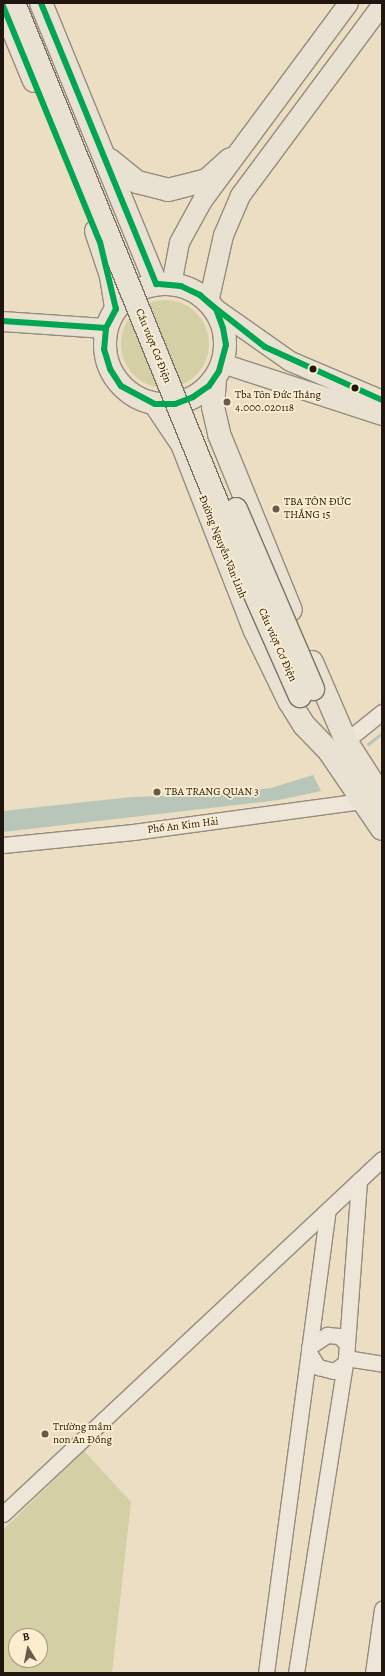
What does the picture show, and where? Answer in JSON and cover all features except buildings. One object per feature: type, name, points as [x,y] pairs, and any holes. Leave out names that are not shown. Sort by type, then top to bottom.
[{"type":"highway","name":"Cầu vượt Cơ Điện","points":[[14,3],[249,581],[306,693],[337,746]]},
{"type":"highway","name":"Cầu vượt Cơ Điện","points":[[29,3],[262,574],[306,693]]},
{"type":"highway","points":[[41,3],[105,154],[164,284]]},
{"type":"highway","points":[[3,6],[100,242],[111,318],[104,349],[114,378],[136,397],[155,404],[184,401],[219,371],[225,336],[212,306],[191,290],[164,284],[131,294],[111,318]]},
{"type":"highway","points":[[105,154],[119,170],[137,182],[168,190],[207,180],[230,159]]},
{"type":"highway","name":"Đường Nguyễn Văn Linh","points":[[219,371],[213,407],[219,434],[337,746],[372,799],[382,829]]},
{"type":"highway","name":"Đường Nguyễn Văn Linh","points":[[155,404],[182,444],[270,664],[296,714],[337,746]]},
{"type":"main road","points":[[164,284],[179,242],[230,159],[348,3]]},
{"type":"main road","points":[[382,4],[283,136],[233,208],[222,235],[212,306],[290,361],[382,400]]},
{"type":"main road","points":[[261,120],[259,128],[264,139],[276,140],[283,136]]},
{"type":"main road","points":[[3,321],[111,318]]},
{"type":"main road","points":[[219,371],[382,415]]},
{"type":"street","points":[[337,746],[382,712]]},
{"type":"street","name":"Phố An Kim Hải","points":[[3,845],[133,832],[372,799]]},
{"type":"street","points":[[3,1514],[382,1159]]},
{"type":"street","points":[[296,1673],[346,1355],[359,1180]]},
{"type":"street","points":[[266,1673],[328,1210]]},
{"type":"street","points":[[309,1350],[327,1335],[339,1336],[346,1355]]},
{"type":"street","points":[[309,1350],[318,1367],[334,1370],[346,1355]]},
{"type":"street","points":[[346,1355],[382,1364]]},
{"type":"street","points":[[377,1666],[382,1609]]},
{"type":"shaded area","points":[[165,300],[182,303],[196,313],[206,327],[209,344],[206,361],[196,375],[182,385],[165,388],[148,385],[134,375],[124,361],[121,344],[124,327],[134,313],[148,303]]},
{"type":"shaded area","points":[[313,775],[321,791],[279,800],[3,832],[3,811],[131,797],[221,794],[271,788]]},
{"type":"shaded area","points":[[84,1451],[131,1502],[112,1673],[3,1673],[3,1530]]},
{"type":"waterway","points":[[368,744],[382,733]]},
{"type":"transit line","points":[[41,3],[156,284]]},
{"type":"transit line","points":[[3,6],[100,242],[116,309]]},
{"type":"transit line","points":[[116,309],[106,328],[104,349],[110,369],[121,386],[155,404],[175,404],[193,397],[209,386],[219,371],[226,345],[223,328],[216,309],[200,295],[181,286],[156,284]]},
{"type":"transit line","points":[[209,303],[265,347],[382,400]]},
{"type":"transit line","points":[[3,321],[106,328]]},
{"type":"place","name":"Tba Tôn Đức Thắng 4.000.020118","points":[[227,402]]},
{"type":"place","name":"TBA TÔN ĐỨC THẮNG 15","points":[[276,509]]},
{"type":"place","name":"TBA TRANG QUAN 3","points":[[157,792]]},
{"type":"place","name":"Trường mầm non An Đồng","points":[[45,1434]]}]
